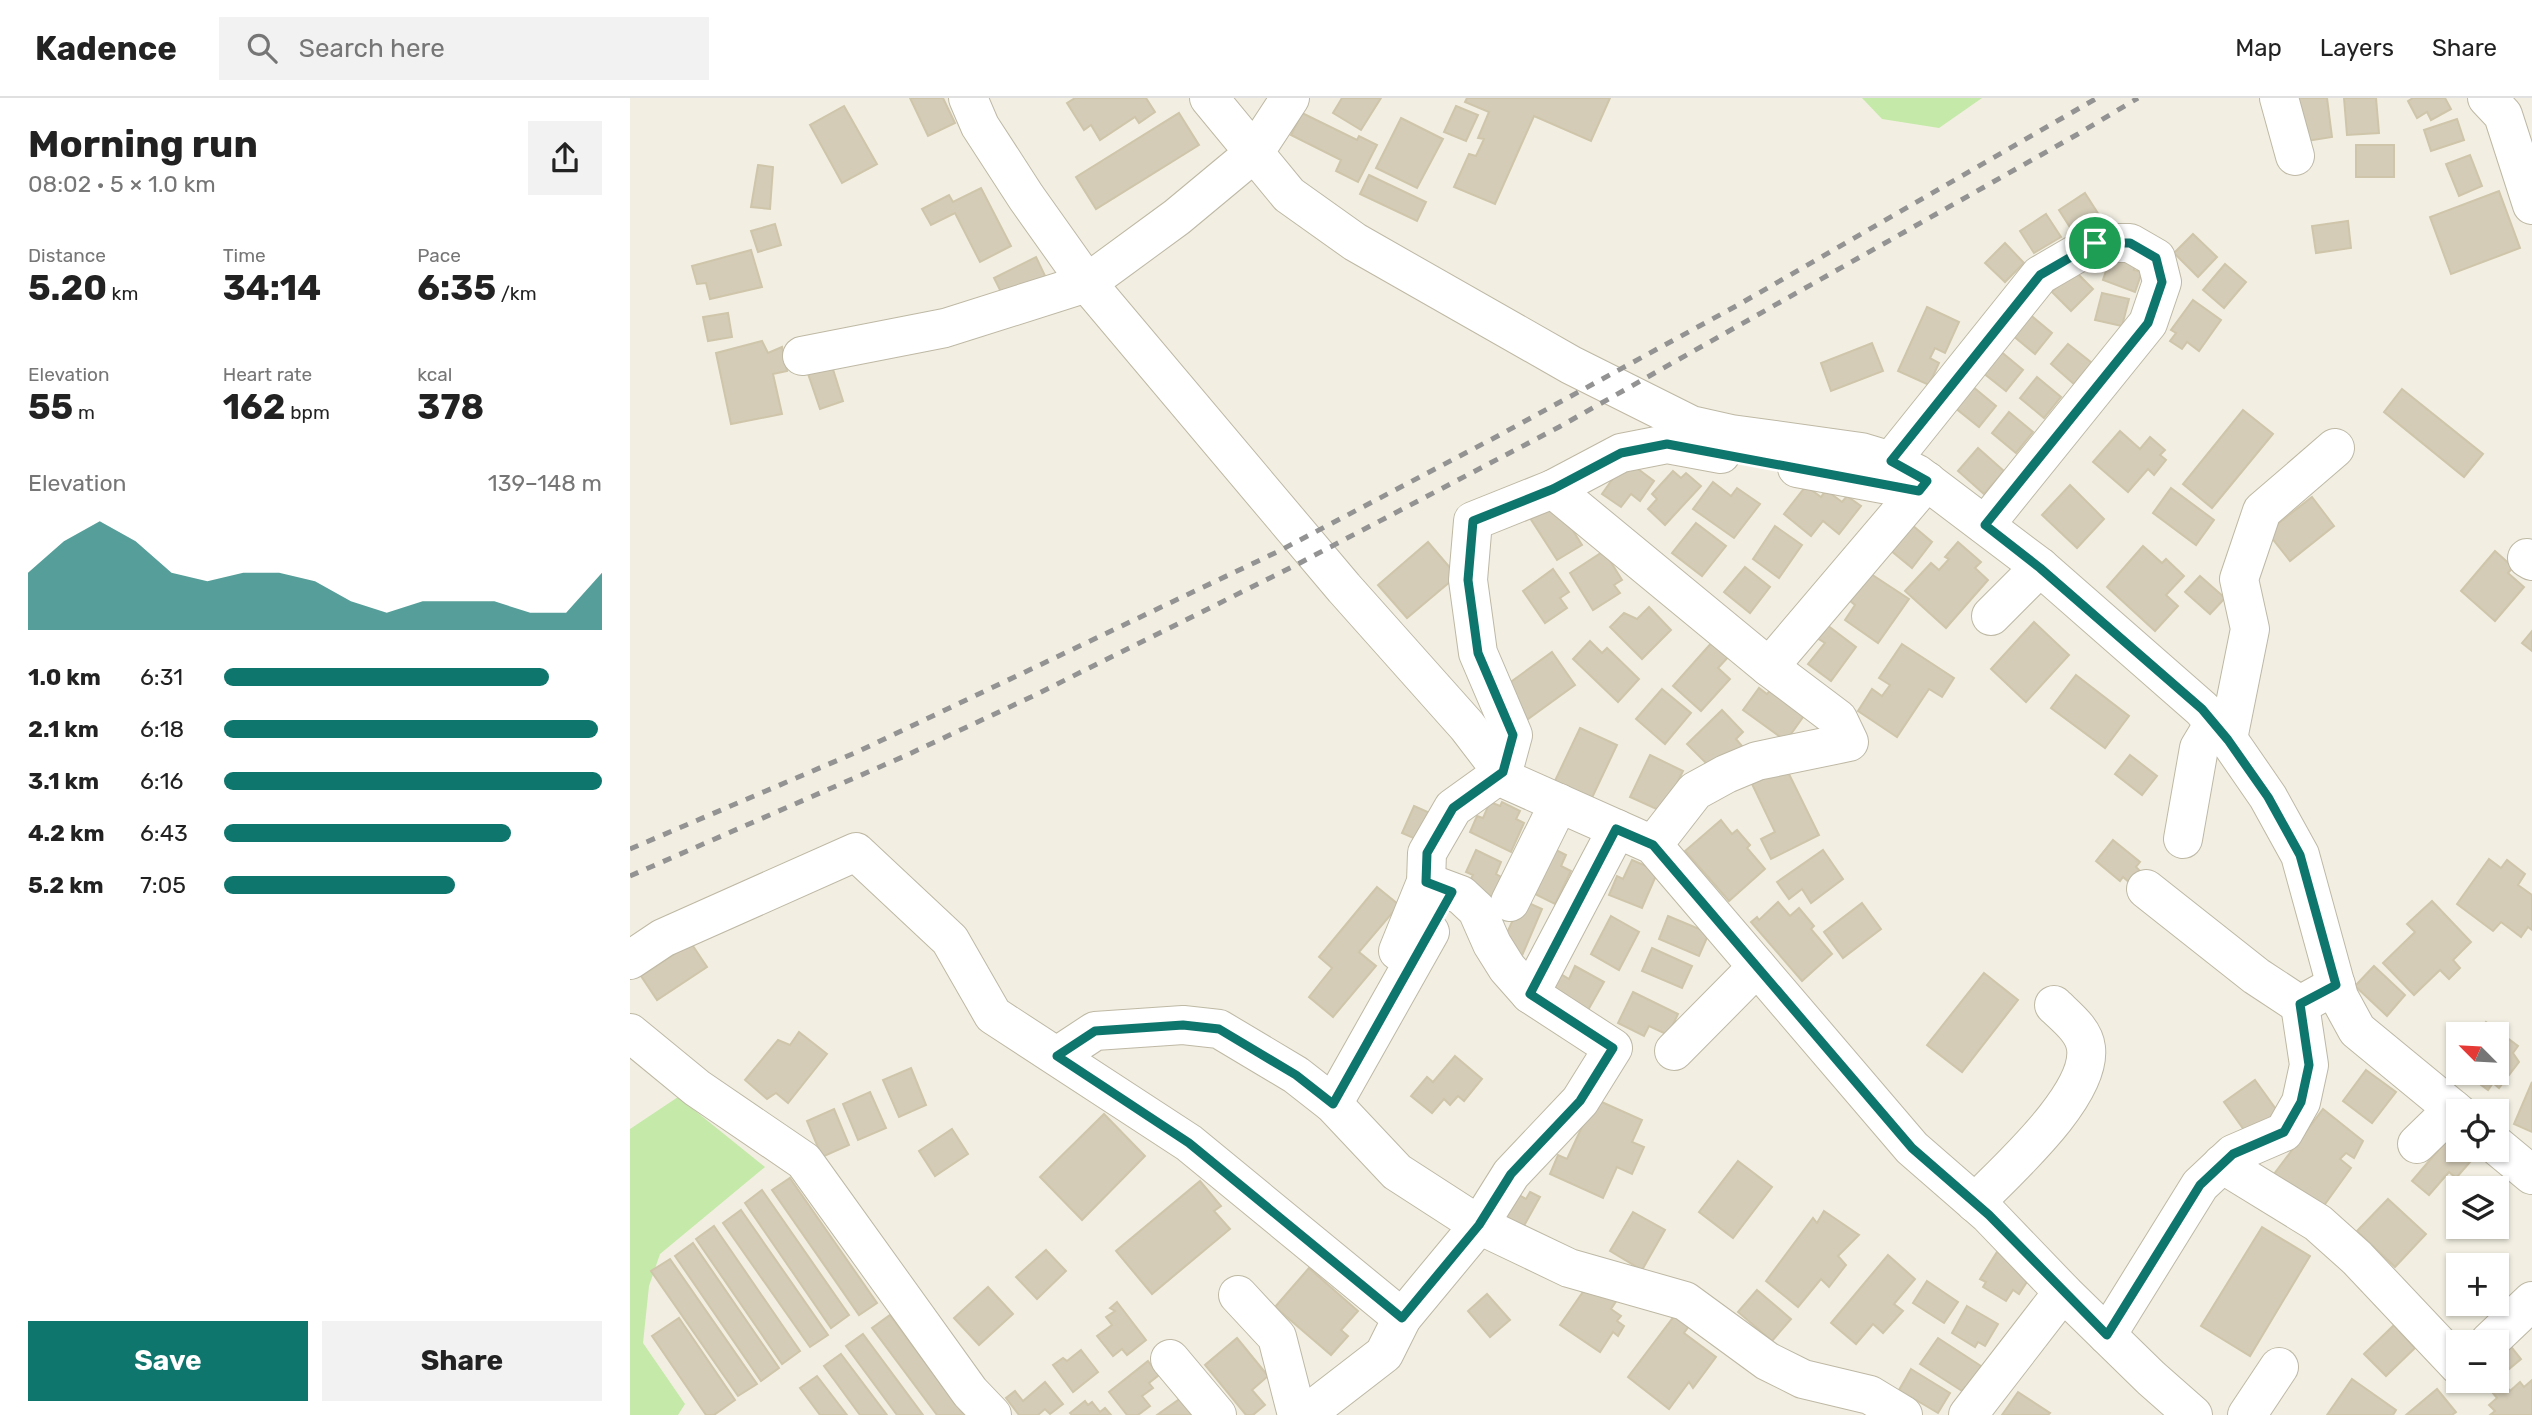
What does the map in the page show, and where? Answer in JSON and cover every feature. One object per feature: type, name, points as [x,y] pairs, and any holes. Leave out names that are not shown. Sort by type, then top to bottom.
[{"type":"street","points":[[968,98],[980,126],[1087,283],[1344,588],[1467,726],[1509,781],[1653,845],[1912,1148],[1975,1203],[2107,1335],[2193,1415]]},
{"type":"street","points":[[1209,98],[1289,195],[1355,242],[1571,365],[1691,425],[1731,435],[1861,452],[1891,461],[1923,486],[1985,525],[2040,568],[2202,709],[2221,731],[2268,797],[2300,855],[2339,997],[2357,1030],[2446,1104]]},
{"type":"street","points":[[802,356],[945,328],[1087,283],[1177,217],[1254,153],[1290,98]]},
{"type":"street","points":[[2279,98],[2295,156]]},
{"type":"street","points":[[2487,98],[2503,116],[2532,205]]},
{"type":"street","points":[[1891,461],[2040,275],[2095,243],[2130,243],[2156,258],[2162,282],[2148,323],[1985,525]]},
{"type":"street","points":[[1333,1104],[1439,887],[1427,853],[1453,808],[1503,772],[1513,735],[1478,653],[1468,580],[1473,521],[1553,489],[1621,453],[1667,444],[1923,486]]},
{"type":"street","points":[[2183,839],[2199,748],[2221,731],[2250,629],[2239,579],[2262,511],[2335,448]]},
{"type":"street","points":[[1769,667],[1923,486]]},
{"type":"street","points":[[1553,489],[1769,667],[1838,719],[1849,742],[1756,761],[1726,774],[1695,791],[1653,845]]},
{"type":"street","points":[[1992,616],[2040,568]]},
{"type":"street","points":[[1510,902],[1559,803]]},
{"type":"street","points":[[1530,994],[1616,829]]},
{"type":"street","points":[[630,960],[663,938],[856,852],[950,940],[993,1015],[1189,1143],[1402,1318]]},
{"type":"street","points":[[1398,951],[1439,887]]},
{"type":"street","points":[[1305,1415],[1384,1354],[1402,1318],[1479,1225],[1511,1174],[1580,1101],[1613,1048],[1530,994],[1507,968],[1492,944],[1477,910],[1461,895],[1439,887]]},
{"type":"street","points":[[2107,1335],[2200,1185],[2233,1154],[2284,1132],[2301,1102],[2309,1065],[2300,1004],[2256,976],[2146,889]]},
{"type":"street","points":[[1674,1051],[1756,967]]},
{"type":"street","points":[[2300,1004],[2336,985]]},
{"type":"street","points":[[1975,1203],[2055,1120],[2085,1068],[2086,1048],[2080,1032],[2054,1005]]},
{"type":"street","points":[[1057,1056],[1095,1031],[1183,1025],[1219,1029],[1296,1075],[1333,1104],[1397,1172],[1479,1225],[1569,1268],[1685,1301],[1767,1361],[1803,1379],[1870,1395],[1903,1415]]},
{"type":"street","points":[[630,1033],[697,1088],[804,1161],[970,1392],[992,1415]]},
{"type":"street","points":[[2417,1144],[2446,1120]]},
{"type":"street","points":[[2509,1156],[2532,1175]]},
{"type":"street","points":[[2222,1164],[2318,1223],[2398,1299],[2446,1352]]},
{"type":"street","points":[[1968,1415],[2063,1292]]},
{"type":"street","points":[[1238,1295],[1277,1337],[1297,1415]]},
{"type":"street","points":[[2502,1330],[2532,1301]]},
{"type":"street","points":[[1170,1359],[1217,1415]]},
{"type":"street","points":[[2247,1415],[2279,1367]]},
{"type":"green space","points":[[1862,98],[1982,98],[1939,128],[1882,119]]},
{"type":"green space","points":[[678,1097],[765,1167],[660,1254],[649,1286],[643,1343],[685,1404],[678,1415],[630,1415],[630,1129]]},
{"type":"building","points":[[910,98],[943,98],[955,123],[928,136]]},
{"type":"building","points":[[1075,98],[1146,98],[1155,112],[1139,123],[1135,117],[1100,140],[1091,125],[1084,130],[1067,103]]},
{"type":"building","points":[[1342,98],[1381,98],[1361,130],[1333,113]]},
{"type":"building","points":[[1467,98],[1610,98],[1591,141],[1534,116],[1495,204],[1454,187],[1469,154],[1476,156],[1484,139],[1478,138],[1489,112],[1465,102]]},
{"type":"building","points":[[2296,98],[2327,98],[2332,137],[2306,141]]},
{"type":"building","points":[[2344,98],[2376,98],[2379,133],[2347,135]]},
{"type":"building","points":[[2413,98],[2445,98],[2451,109],[2431,120],[2427,112],[2417,118],[2408,101]]},
{"type":"building","points":[[844,106],[877,164],[842,183],[810,125]]},
{"type":"building","points":[[1456,106],[1478,115],[1466,141],[1444,132]]},
{"type":"building","points":[[1179,113],[1199,145],[1096,209],[1076,177]]},
{"type":"building","points":[[1302,113],[1357,140],[1359,136],[1377,145],[1358,182],[1336,171],[1341,160],[1291,135]]},
{"type":"building","points":[[1401,118],[1443,139],[1417,188],[1376,168]]},
{"type":"building","points":[[2457,119],[2464,140],[2431,151],[2424,130]]},
{"type":"building","points":[[2356,145],[2394,145],[2394,177],[2356,177]]},
{"type":"building","points":[[2470,155],[2482,186],[2459,196],[2446,164]]},
{"type":"building","points":[[758,165],[773,167],[770,209],[751,207]]},
{"type":"building","points":[[1369,175],[1426,202],[1417,221],[1360,194]]},
{"type":"building","points":[[981,188],[1011,246],[980,262],[955,213],[931,225],[922,209],[949,195],[953,202]]},
{"type":"building","points":[[2499,191],[2520,248],[2451,274],[2430,217]]},
{"type":"building","points":[[2085,193],[2099,215],[2073,232],[2059,210]]},
{"type":"building","points":[[2046,214],[2061,237],[2034,253],[2020,231]]},
{"type":"building","points":[[2348,221],[2351,248],[2316,253],[2312,226]]},
{"type":"building","points":[[775,224],[781,245],[758,252],[751,231]]},
{"type":"building","points":[[2193,234],[2217,257],[2198,277],[2174,253]]},
{"type":"building","points":[[2005,243],[2024,263],[2005,282],[1985,263]]},
{"type":"building","points":[[751,250],[762,287],[710,299],[706,283],[697,284],[692,266]]},
{"type":"building","points":[[2112,253],[2137,262],[2134,270],[2142,272],[2135,292],[2103,280]]},
{"type":"building","points":[[1036,257],[1047,280],[1005,300],[994,278]]},
{"type":"building","points":[[2225,264],[2246,282],[2224,308],[2203,290]]},
{"type":"building","points":[[2074,270],[2093,289],[2071,311],[2052,292]]},
{"type":"building","points":[[2102,293],[2129,299],[2122,326],[2095,320]]},
{"type":"building","points":[[2193,300],[2221,320],[2199,351],[2187,342],[2182,349],[2170,341],[2176,333],[2171,330]]},
{"type":"building","points":[[1927,307],[1959,322],[1945,353],[1935,348],[1930,358],[1939,363],[1929,385],[1898,371]]},
{"type":"building","points":[[728,313],[732,337],[708,341],[703,317]]},
{"type":"building","points":[[2028,313],[2052,333],[2035,354],[2011,334]]},
{"type":"building","points":[[762,341],[768,353],[782,347],[787,371],[773,374],[782,414],[731,424],[716,353]]},
{"type":"building","points":[[1872,343],[1883,371],[1831,391],[1821,363]]},
{"type":"building","points":[[2068,344],[2092,363],[2074,384],[2051,364]]},
{"type":"building","points":[[1999,350],[2023,370],[2006,391],[1982,372]]},
{"type":"building","points":[[831,363],[843,401],[820,409],[807,371]]},
{"type":"building","points":[[2037,377],[2061,397],[2044,418],[2020,398]]},
{"type":"building","points":[[1972,386],[1996,406],[1979,427],[1954,407]]},
{"type":"building","points":[[2402,389],[2483,454],[2464,477],[2384,412]]},
{"type":"building","points":[[2243,410],[2273,434],[2212,508],[2183,484]]},
{"type":"building","points":[[2009,412],[2033,432],[2016,453],[1992,433]]},
{"type":"building","points":[[2120,431],[2140,449],[2150,437],[2165,450],[2160,455],[2166,460],[2154,475],[2148,469],[2128,492],[2093,462]]},
{"type":"building","points":[[1978,448],[2004,471],[1984,494],[1958,471]]},
{"type":"building","points":[[1626,460],[1654,481],[1640,501],[1631,494],[1621,507],[1602,494]]},
{"type":"building","points":[[1673,471],[1681,478],[1686,473],[1701,486],[1665,525],[1648,509],[1657,499],[1652,494]]},
{"type":"building","points":[[1713,482],[1731,496],[1737,488],[1760,504],[1734,538],[1693,509]]},
{"type":"building","points":[[2070,485],[2104,519],[2077,548],[2042,515]]},
{"type":"building","points":[[1806,486],[1821,497],[1826,490],[1842,502],[1847,496],[1861,506],[1839,534],[1823,521],[1811,536],[1784,514]]},
{"type":"building","points":[[2171,488],[2214,520],[2196,545],[2153,513]]},
{"type":"building","points":[[2312,497],[2334,526],[2290,561],[2267,532]]},
{"type":"building","points":[[1555,502],[1582,545],[1557,560],[1530,518]]},
{"type":"building","points":[[1905,519],[1932,542],[1912,568],[1884,545]]},
{"type":"building","points":[[1696,523],[1726,546],[1702,576],[1672,553]]},
{"type":"building","points":[[1775,526],[1802,545],[1779,578],[1753,559]]},
{"type":"building","points":[[1428,542],[1457,576],[1407,618],[1378,585]]},
{"type":"building","points":[[1958,542],[1981,562],[1975,568],[1988,580],[1946,628],[1905,591],[1931,563],[1939,570],[1949,559],[1945,557]]},
{"type":"building","points":[[2143,546],[2162,563],[2166,559],[2184,576],[2166,595],[2178,606],[2155,631],[2107,587]]},
{"type":"building","points":[[1604,551],[1622,580],[1614,585],[1620,593],[1593,610],[1570,573]]},
{"type":"building","points":[[2495,551],[2513,567],[2508,573],[2524,587],[2495,621],[2461,591]]},
{"type":"building","points":[[1745,567],[1770,587],[1750,613],[1724,592]]},
{"type":"building","points":[[1553,569],[1569,592],[1560,598],[1567,608],[1545,623],[1523,591]]},
{"type":"building","points":[[1868,572],[1909,599],[1878,643],[1845,620],[1855,605],[1849,600]]},
{"type":"building","points":[[2200,576],[2225,598],[2210,614],[2185,592]]},
{"type":"building","points":[[1649,607],[1671,630],[1642,659],[1610,627],[1624,613],[1637,619]]},
{"type":"building","points":[[2034,622],[2069,655],[2026,702],[1991,669]]},
{"type":"building","points":[[1827,625],[1856,647],[1831,681],[1808,664],[1825,643],[1817,638]]},
{"type":"building","points":[[2532,631],[2532,651],[2522,643]]},
{"type":"building","points":[[1714,640],[1730,655],[1718,668],[1730,679],[1701,711],[1673,686]]},
{"type":"building","points":[[1590,641],[1602,653],[1607,648],[1639,679],[1618,702],[1573,659]]},
{"type":"building","points":[[1902,644],[1954,678],[1942,697],[1929,689],[1897,737],[1858,711],[1872,689],[1882,696],[1890,685],[1879,678]]},
{"type":"building","points":[[1552,652],[1575,685],[1524,722],[1501,689]]},
{"type":"building","points":[[2076,675],[2129,716],[2105,748],[2051,708]]},
{"type":"building","points":[[1774,685],[1808,710],[1786,741],[1743,710],[1759,688],[1767,694]]},
{"type":"building","points":[[1662,689],[1691,713],[1665,744],[1636,719]]},
{"type":"building","points":[[1722,710],[1743,732],[1736,739],[1742,746],[1711,768],[1687,744]]},
{"type":"building","points":[[1580,728],[1617,745],[1590,802],[1553,785]]},
{"type":"building","points":[[1650,755],[1683,771],[1663,812],[1630,797]]},
{"type":"building","points":[[2130,755],[2157,776],[2142,795],[2115,774]]},
{"type":"building","points":[[1786,768],[1819,835],[1771,859],[1761,839],[1775,832],[1752,784]]},
{"type":"building","points":[[1490,802],[1500,806],[1502,802],[1520,811],[1516,819],[1524,823],[1511,852],[1470,832],[1477,816],[1483,818]]},
{"type":"building","points":[[1414,806],[1430,813],[1418,840],[1402,833]]},
{"type":"building","points":[[1721,820],[1732,834],[1737,830],[1750,845],[1747,848],[1765,869],[1729,901],[1685,851]]},
{"type":"building","points":[[2113,840],[2140,862],[2136,867],[2140,871],[2130,883],[2123,877],[2120,881],[2096,861]]},
{"type":"building","points":[[1552,848],[1566,855],[1561,866],[1571,871],[1555,904],[1531,892]]},
{"type":"building","points":[[1476,850],[1501,862],[1496,874],[1503,878],[1494,898],[1468,884],[1473,875],[1466,872]]},
{"type":"building","points":[[1823,850],[1843,879],[1811,903],[1802,889],[1789,899],[1777,882]]},
{"type":"building","points":[[2489,859],[2501,868],[2507,860],[2525,874],[2518,885],[2532,895],[2532,930],[2528,927],[2521,937],[2501,922],[2493,931],[2457,904]]},
{"type":"building","points":[[1632,860],[1658,871],[1642,908],[1609,895],[1617,876],[1623,879]]},
{"type":"building","points":[[1377,887],[1399,905],[1359,952],[1376,966],[1333,1017],[1309,997],[1332,968],[1319,957]]},
{"type":"building","points":[[1522,900],[1542,909],[1521,958],[1504,951],[1510,937],[1506,935]]},
{"type":"building","points":[[2432,901],[2471,942],[2453,960],[2460,968],[2449,979],[2440,970],[2414,995],[2383,963],[2415,932],[2407,924]]},
{"type":"building","points":[[1778,902],[1790,916],[1799,908],[1814,926],[1811,929],[1832,954],[1802,981],[1751,922],[1757,917],[1759,920]]},
{"type":"building","points":[[1862,903],[1881,929],[1843,958],[1824,932]]},
{"type":"building","points":[[1611,916],[1639,932],[1619,970],[1591,954]]},
{"type":"building","points":[[1668,916],[1709,933],[1699,956],[1659,939]]},
{"type":"building","points":[[691,943],[707,967],[657,1000],[641,976]]},
{"type":"building","points":[[1652,948],[1692,966],[1682,988],[1642,971]]},
{"type":"building","points":[[1575,966],[1604,982],[1587,1012],[1549,992],[1559,973],[1569,979]]},
{"type":"building","points":[[2374,966],[2405,995],[2387,1016],[2355,986]]},
{"type":"building","points":[[1984,973],[2018,1000],[1962,1072],[1927,1045]]},
{"type":"building","points":[[1633,992],[1678,1014],[1668,1035],[1649,1026],[1644,1036],[1618,1023]]},
{"type":"building","points":[[799,1032],[827,1054],[788,1103],[776,1093],[767,1099],[745,1080],[778,1040],[790,1045]]},
{"type":"building","points":[[2510,1040],[2518,1046],[2513,1053],[2519,1062],[2510,1074]]},
{"type":"building","points":[[1455,1056],[1482,1079],[1464,1101],[1458,1096],[1450,1105],[1444,1099],[1432,1113],[1411,1096],[1427,1077],[1433,1082]]},
{"type":"building","points":[[911,1068],[926,1105],[899,1117],[883,1080]]},
{"type":"building","points":[[2366,1070],[2396,1092],[2372,1123],[2343,1101]]},
{"type":"building","points":[[2255,1080],[2278,1112],[2247,1134],[2224,1102]]},
{"type":"building","points":[[2532,1082],[2532,1132],[2514,1124]]},
{"type":"building","points":[[870,1092],[886,1128],[858,1140],[843,1104]]},
{"type":"building","points":[[1595,1099],[1642,1120],[1632,1142],[1644,1147],[1632,1174],[1617,1167],[1603,1198],[1550,1174],[1558,1155],[1567,1159]]},
{"type":"building","points":[[834,1109],[849,1145],[822,1157],[807,1121]]},
{"type":"building","points":[[2323,1109],[2363,1141],[2354,1158],[2346,1153],[2340,1159],[2351,1168],[2323,1207],[2274,1174]]},
{"type":"building","points":[[1104,1114],[1145,1156],[1082,1220],[1040,1177]]},
{"type":"building","points":[[952,1129],[968,1154],[935,1176],[919,1151]]},
{"type":"building","points":[[2446,1141],[2446,1162],[2470,1162],[2458,1176],[2449,1172],[2429,1195],[2412,1181]]},
{"type":"building","points":[[1738,1161],[1772,1187],[1733,1238],[1699,1212]]},
{"type":"building","points":[[790,1178],[877,1303],[859,1315],[772,1190]]},
{"type":"building","points":[[1200,1181],[1221,1206],[1214,1211],[1230,1229],[1152,1294],[1116,1251]]},
{"type":"building","points":[[762,1190],[849,1315],[831,1328],[745,1203]]},
{"type":"building","points":[[1530,1192],[1540,1197],[1521,1231],[1504,1221],[1519,1195],[1526,1199]]},
{"type":"building","points":[[2388,1199],[2426,1234],[2395,1267],[2357,1231]]},
{"type":"building","points":[[741,1210],[828,1335],[810,1347],[723,1223]]},
{"type":"building","points":[[1824,1211],[1859,1235],[1838,1256],[1846,1265],[1829,1287],[1821,1279],[1798,1307],[1766,1281],[1813,1218],[1817,1223]]},
{"type":"building","points":[[1633,1212],[1665,1230],[1642,1270],[1610,1251]]},
{"type":"building","points":[[714,1226],[800,1351],[782,1364],[696,1239]]},
{"type":"building","points":[[2262,1227],[2310,1256],[2250,1356],[2201,1326]]},
{"type":"building","points":[[693,1243],[779,1368],[761,1381],[675,1256]]},
{"type":"building","points":[[1046,1250],[1066,1271],[1037,1299],[1016,1277]]},
{"type":"building","points":[[1997,1252],[2032,1274],[2019,1294],[2013,1290],[2006,1301],[1983,1287],[1986,1282],[1980,1279]]},
{"type":"building","points":[[1888,1255],[1915,1279],[1894,1304],[1903,1311],[1883,1333],[1873,1324],[1856,1344],[1831,1323]]},
{"type":"building","points":[[670,1259],[757,1384],[738,1396],[651,1271]]},
{"type":"building","points":[[1309,1268],[1358,1311],[1341,1330],[1348,1336],[1331,1355],[1275,1307]]},
{"type":"building","points":[[1927,1281],[1958,1302],[1944,1323],[1913,1303]]},
{"type":"building","points":[[988,1287],[1013,1314],[979,1345],[954,1318]]},
{"type":"building","points":[[1599,1288],[1617,1300],[1611,1309],[1621,1316],[1617,1321],[1624,1326],[1618,1336],[1613,1332],[1600,1352],[1560,1325],[1585,1289],[1594,1295]]},
{"type":"building","points":[[1757,1290],[1791,1319],[1772,1341],[1738,1312]]},
{"type":"building","points":[[1487,1294],[1510,1320],[1490,1337],[1468,1311]]},
{"type":"building","points":[[1117,1302],[1146,1340],[1127,1355],[1122,1349],[1113,1356],[1097,1336],[1112,1325],[1106,1317],[1115,1311],[1110,1308]]},
{"type":"building","points":[[1967,1306],[1998,1324],[1985,1346],[1978,1342],[1975,1347],[1952,1333]]},
{"type":"building","points":[[890,1315],[964,1415],[937,1415],[872,1328]]},
{"type":"building","points":[[1675,1315],[1689,1326],[1684,1333],[1716,1357],[1693,1388],[1689,1382],[1669,1409],[1628,1377]]},
{"type":"building","points":[[679,1318],[735,1400],[714,1415],[706,1415],[652,1336]]},
{"type":"building","points":[[2394,1325],[2415,1348],[2386,1376],[2364,1354]]},
{"type":"building","points":[[863,1334],[923,1415],[897,1415],[846,1346]]},
{"type":"building","points":[[1237,1338],[1268,1376],[1252,1390],[1265,1405],[1253,1415],[1246,1415],[1205,1365]]},
{"type":"building","points":[[1938,1338],[1984,1368],[1970,1390],[1965,1387],[1962,1391],[1920,1364]]},
{"type":"building","points":[[2509,1344],[2521,1359],[2509,1369]]},
{"type":"building","points":[[1081,1350],[1098,1372],[1073,1392],[1053,1365],[1063,1358],[1067,1361]]},
{"type":"building","points":[[841,1354],[887,1415],[860,1415],[824,1366]]},
{"type":"building","points":[[1148,1361],[1159,1375],[1149,1383],[1153,1388],[1142,1396],[1150,1406],[1138,1415],[1127,1415],[1109,1392]]},
{"type":"building","points":[[1911,1369],[1950,1393],[1938,1413],[1899,1390]]},
{"type":"building","points":[[817,1376],[847,1415],[820,1415],[800,1388]]},
{"type":"building","points":[[2352,1379],[2396,1410],[2393,1415],[2327,1415]]},
{"type":"building","points":[[2532,1380],[2532,1415],[2490,1415],[2495,1411],[2489,1405],[2497,1398],[2493,1393],[2509,1393],[2509,1390],[2520,1382],[2524,1387]]},
{"type":"building","points":[[1045,1382],[1063,1404],[1050,1414],[1045,1409],[1038,1415],[1019,1415],[1006,1398],[1015,1391],[1023,1401]]},
{"type":"building","points":[[2437,1389],[2456,1412],[2452,1415],[2406,1415]]},
{"type":"building","points":[[2018,1392],[2050,1413],[2002,1415]]},
{"type":"building","points":[[1181,1398],[1193,1415],[1157,1415]]},
{"type":"building","points":[[1085,1401],[1088,1405],[1092,1402],[1100,1412],[1105,1408],[1111,1415],[1070,1413]]},
{"type":"railway","points":[[630,849],[857,752],[1279,551],[1738,305],[2097,98]]},
{"type":"railway","points":[[630,876],[907,755],[1031,697],[1294,566],[1559,427],[2138,98]]},
{"type":"route","points":[[2095,243],[2130,243],[2156,258],[2162,282],[2148,323],[1985,525],[2040,568],[2202,709],[2228,740],[2268,797],[2300,855],[2336,985],[2300,1004],[2309,1065],[2301,1102],[2284,1132],[2233,1154],[2200,1185],[2107,1335],[1989,1215],[1912,1148],[1653,845],[1616,829],[1530,994],[1613,1048],[1580,1101],[1511,1174],[1479,1225],[1402,1318],[1189,1143],[1057,1056],[1095,1031],[1183,1025],[1219,1029],[1296,1075],[1333,1104],[1452,892],[1426,882],[1427,853],[1453,808],[1503,772],[1513,735],[1478,653],[1468,580],[1473,521],[1553,489],[1621,453],[1667,444],[1919,491],[1927,481],[1891,461],[2040,275],[2095,243]]}]
